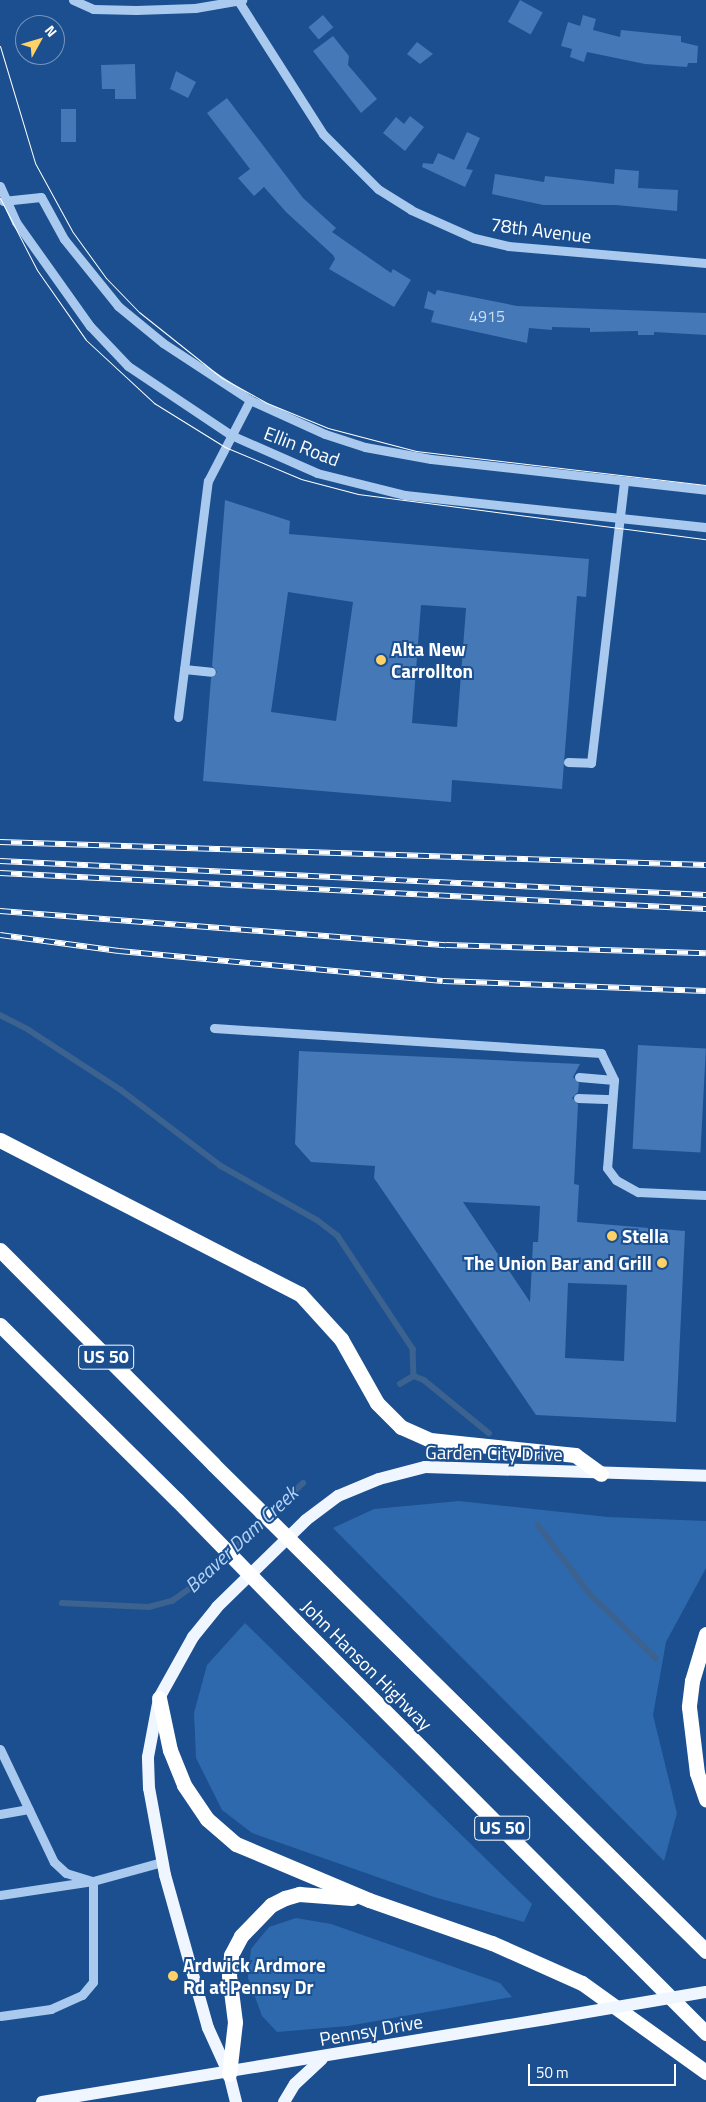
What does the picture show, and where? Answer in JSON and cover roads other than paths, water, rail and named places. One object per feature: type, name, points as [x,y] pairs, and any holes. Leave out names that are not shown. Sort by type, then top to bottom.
[{"type":"highway","points":[[0,1140],[300,1294],[341,1339],[377,1403],[401,1428],[430,1440],[575,1455],[601,1474]]},
{"type":"highway","name":"John Hanson Highway","points":[[0,1250],[213,1464],[706,1952]]},
{"type":"highway","name":"John Hanson Highway","points":[[0,1325],[177,1500],[706,2033]]},
{"type":"highway","points":[[706,1634],[692,1681],[689,1707],[697,1773],[706,1799]]},
{"type":"highway","points":[[159,1698],[178,1770],[212,1824],[236,1844],[369,1900],[492,1943],[582,1983],[706,2072]]},
{"type":"highway","points":[[229,2074],[235,2022],[229,1975],[231,1955],[240,1936],[271,1906],[292,1896],[369,1900]]},
{"type":"main road","name":"Garden City Drive","points":[[236,2102],[229,2074],[208,2028],[162,1862],[149,1788],[148,1758],[159,1698],[193,1637],[275,1548],[338,1496],[379,1479],[425,1467],[706,1476]]},
{"type":"main road","name":"Pennsy Drive","points":[[42,2102],[322,2059],[706,1992]]},
{"type":"main road","points":[[284,2102],[295,2084],[322,2059]]},
{"type":"street","points":[[73,0],[93,9],[136,10],[240,1]]},
{"type":"street","name":"78th Avenue","points":[[240,1],[323,134],[378,189],[411,210],[474,238],[508,246],[706,262]]},
{"type":"street","name":"Ellin Road","points":[[0,186],[3,201],[60,288],[122,359],[231,435],[316,473],[406,494],[706,527]]},
{"type":"street","name":"Ellin Road","points":[[3,201],[41,197],[64,239],[118,306],[163,343],[250,400],[365,448],[431,459],[706,490]]},
{"type":"street","points":[[178,718],[208,481],[250,400]]},
{"type":"street","points":[[568,762],[592,763],[624,481]]},
{"type":"street","points":[[184,669],[211,672]]},
{"type":"street","points":[[214,1028],[601,1053],[614,1080],[606,1153],[607,1168],[616,1180],[638,1192],[706,1194]]},
{"type":"street","points":[[579,1077],[614,1080]]},
{"type":"street","points":[[578,1098],[612,1099]]},
{"type":"street","points":[[0,1749],[54,1862],[66,1873],[93,1881]]},
{"type":"street","points":[[0,1814],[29,1809]]},
{"type":"street","points":[[0,1895],[93,1881],[162,1862]]},
{"type":"street","points":[[0,2016],[51,2009],[82,1995],[93,1982],[93,1881]]},
{"type":"waterway","points":[[0,1015],[29,1030],[121,1090],[221,1166],[317,1220],[338,1236],[413,1349],[414,1376]]},
{"type":"waterway","name":"Beaver Dam Creek","points":[[400,1384],[414,1376],[424,1380],[489,1433]]},
{"type":"waterway","name":"Beaver Dam Creek","points":[[62,1603],[149,1607],[172,1601],[192,1587],[303,1483]]},
{"type":"waterway","name":"Beaver Dam Creek","points":[[538,1525],[590,1594],[656,1658]]},
{"type":"tram line","points":[[0,46],[35,163],[72,231],[106,278],[139,312],[222,378],[267,403],[328,428],[416,451],[706,485]]},
{"type":"tram line","points":[[0,198],[37,270],[86,340],[154,403],[225,447],[301,479],[358,494],[706,539]]},
{"type":"railway","points":[[0,842],[706,865]]},
{"type":"railway","points":[[0,861],[706,895]]},
{"type":"railway","points":[[0,873],[706,909]]},
{"type":"railway","points":[[0,911],[446,945],[706,953]]},
{"type":"railway","points":[[0,935],[119,951],[443,981],[706,991]]},
{"type":"place","name":"Alta New Carrollton","points":[[381,660]]},
{"type":"place","name":"Stella","points":[[612,1236]]},
{"type":"place","name":"The Union Bar and Grill","points":[[662,1263]]},
{"type":"place","name":"Ardwick Ardmore Rd at Pennsy Dr","points":[[173,1976]]}]
